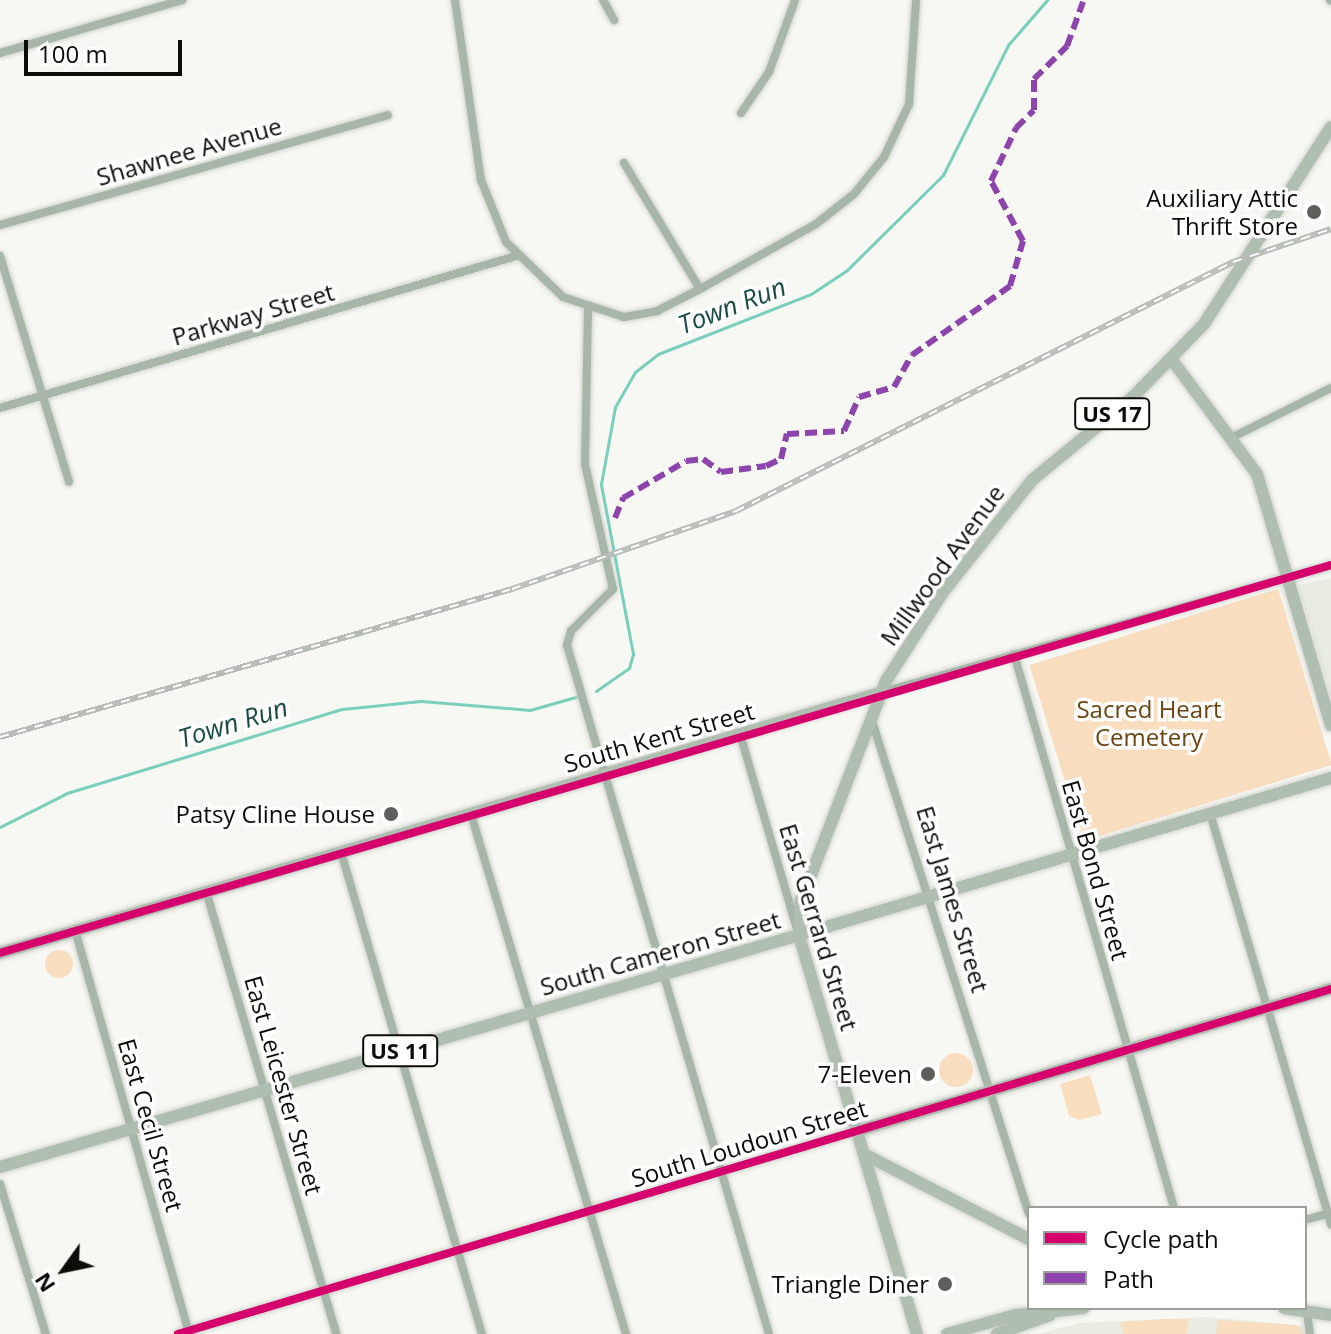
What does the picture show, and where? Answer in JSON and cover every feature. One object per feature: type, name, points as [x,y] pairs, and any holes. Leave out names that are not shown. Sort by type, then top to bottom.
[{"type":"street","points":[[0,53],[182,0]]},
{"type":"street","points":[[455,0],[481,180],[516,256],[553,290],[588,309],[641,315],[700,289],[816,224],[871,174],[909,104],[916,0]]},
{"type":"street","points":[[603,0],[614,20]]},
{"type":"street","points":[[741,113],[769,72],[795,0]]},
{"type":"street","name":"Shawnee Avenue","points":[[0,225],[388,115]]},
{"type":"street","name":"Millwood Avenue","points":[[799,935],[801,901],[883,692],[937,601],[1006,509],[1172,360],[1237,278],[1331,127]]},
{"type":"street","points":[[624,163],[700,289]]},
{"type":"street","points":[[0,256],[69,482]]},
{"type":"street","name":"Parkway Street","points":[[0,408],[516,256]]},
{"type":"street","points":[[588,309],[585,464],[613,589],[571,631],[567,645],[769,1334]]},
{"type":"street","points":[[1172,360],[1257,474],[1331,725]]},
{"type":"street","points":[[1231,438],[1331,388]]},
{"type":"street","name":"South Kent Street","points":[[0,953],[605,773],[1287,575],[1331,565]]},
{"type":"street","name":"East Bond Street","points":[[1014,654],[1173,1206]]},
{"type":"street","name":"East James Street","points":[[872,721],[932,896],[1027,1208]]},
{"type":"street","name":"East Gerrard Street","points":[[740,734],[917,1334]]},
{"type":"street","name":"South Cameron Street","points":[[0,1167],[1331,778]]},
{"type":"street","points":[[1210,813],[1331,1225]]},
{"type":"street","points":[[471,814],[626,1334]]},
{"type":"street","points":[[341,852],[482,1334]]},
{"type":"street","name":"East Leicester Street","points":[[206,891],[336,1334]]},
{"type":"street","name":"East Cecil Street","points":[[75,930],[189,1332]]},
{"type":"street","name":"South Loudoun Street","points":[[178,1334],[1331,989]]},
{"type":"street","points":[[864,1154],[1027,1238]]},
{"type":"street","points":[[0,1184],[46,1334]]},
{"type":"street","points":[[1307,1219],[1329,1213]]},
{"type":"street","points":[[947,1334],[1064,1310]]},
{"type":"street","points":[[997,1334],[1064,1310]]},
{"type":"street","points":[[1299,1310],[1331,1315]]},
{"type":"street","points":[[1307,1311],[1310,1334]]},
{"type":"shaded area","points":[[1331,578],[1331,697],[1298,585]]},
{"type":"shaded area","points":[[1208,1317],[1303,1326],[1304,1334],[1037,1334],[1081,1323]]},
{"type":"green space","name":"Sacred Heart Cemetery","points":[[1278,589],[1331,765],[1083,841],[1029,665]]},
{"type":"green space","points":[[59,950],[69,954],[73,964],[69,974],[59,978],[49,974],[45,964],[49,954]]},
{"type":"green space","points":[[956,1053],[968,1058],[973,1070],[968,1082],[956,1087],[944,1082],[939,1070],[944,1058]]},
{"type":"green space","points":[[1090,1075],[1102,1114],[1079,1120],[1069,1116],[1060,1084]]},
{"type":"green space","points":[[1189,1319],[1186,1334],[1124,1334],[1120,1322]]},
{"type":"green space","points":[[1218,1320],[1297,1325],[1304,1334],[1216,1334]]},
{"type":"waterway","name":"Town Run","points":[[596,691],[629,668],[633,654],[601,484],[615,407],[635,372],[658,354],[811,294],[847,270],[943,175],[1008,45],[1047,0]]},
{"type":"waterway","name":"Town Run","points":[[0,827],[67,793],[342,709],[421,701],[530,710],[579,696]]},
{"type":"railway","points":[[0,737],[512,589],[736,511],[1233,262],[1331,229]]},
{"type":"marked path","points":[[615,518],[623,498],[686,461],[703,459],[721,472],[766,466],[781,459],[787,434],[844,431],[859,397],[894,387],[912,355],[1010,286],[1023,241],[991,181],[1016,128],[1034,110],[1034,79],[1067,46],[1083,2]]},
{"type":"cycle path","points":[[0,953],[1331,565]]},
{"type":"cycle path","points":[[178,1334],[1331,989]]},
{"type":"place","name":"Auxiliary Attic Thrift Store","points":[[1314,212]]},
{"type":"place","name":"Patsy Cline House","points":[[391,814]]},
{"type":"place","name":"7-Eleven","points":[[928,1074]]},
{"type":"place","name":"Triangle Diner","points":[[945,1284]]}]
